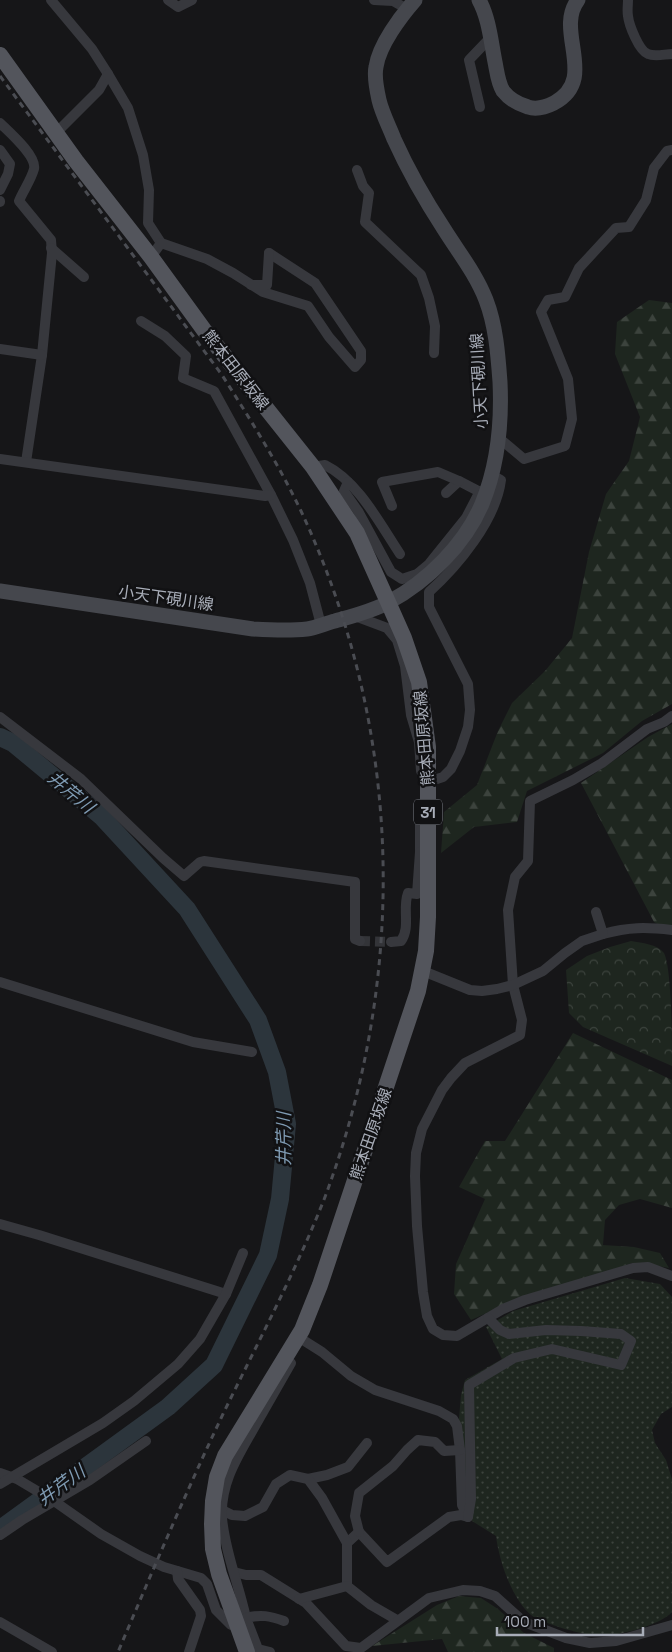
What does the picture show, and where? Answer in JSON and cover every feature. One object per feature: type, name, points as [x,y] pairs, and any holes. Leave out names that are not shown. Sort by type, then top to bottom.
[{"type":"main road","points":[[479,0],[490,38],[498,81],[503,91],[514,102],[532,108],[545,107],[558,100],[570,89],[576,66],[570,22],[572,7],[578,0]]},
{"type":"main road","name":"小天下硯川線","points":[[0,591],[253,629],[309,629],[354,616],[388,602],[420,582],[454,548],[471,524],[482,504],[482,493],[492,475],[499,438],[501,407],[495,331],[487,302],[475,276],[443,228],[407,166],[379,100],[375,68],[382,49],[411,5]]},
{"type":"main road","name":"熊本田原坂線","points":[[0,55],[76,161],[151,257],[204,330],[313,467],[357,534],[404,638],[419,682],[428,747],[424,850],[428,917],[423,971],[405,1033],[320,1285],[302,1330],[225,1456],[217,1477],[212,1524],[213,1548],[219,1574],[236,1617],[255,1651]]},
{"type":"street","points":[[51,0],[92,49],[128,108],[143,155],[149,190],[148,223],[161,243],[207,259],[263,292],[308,306],[345,357],[355,367],[361,360],[361,351],[314,283],[269,253],[268,285],[252,284]]},
{"type":"street","points":[[168,0],[178,7],[192,0]]},
{"type":"street","points":[[374,0],[393,1],[411,5]]},
{"type":"street","points":[[628,0],[628,16],[634,36],[642,50],[647,54],[672,54]]},
{"type":"street","points":[[480,107],[469,60],[490,38]]},
{"type":"street","points":[[56,132],[99,90],[108,74]]},
{"type":"street","points":[[0,123],[22,145],[32,160],[34,168],[18,201],[51,240],[42,355],[26,462]]},
{"type":"street","points":[[499,438],[524,459],[565,446],[572,419],[568,379],[541,312],[548,300],[565,297],[579,268],[616,228],[629,227],[646,200],[654,168],[668,151],[672,150]]},
{"type":"street","points":[[0,190],[8,174],[10,164],[2,157]]},
{"type":"street","points":[[357,170],[363,186],[369,193],[365,222],[420,275],[430,298],[435,326],[434,353]]},
{"type":"street","points":[[151,257],[161,243]]},
{"type":"street","points":[[51,248],[84,277]]},
{"type":"street","points":[[141,321],[165,336],[186,356],[183,378],[214,391],[271,495],[293,540],[310,583],[321,625]]},
{"type":"street","points":[[0,349],[42,355]]},
{"type":"street","points":[[0,458],[265,496],[271,495]]},
{"type":"street","points":[[313,467],[325,465],[348,482],[400,554]]},
{"type":"street","points":[[348,482],[344,490],[358,511],[391,572],[402,579],[417,574],[429,564],[466,518],[482,493],[438,472],[382,482],[392,506]]},
{"type":"street","points":[[428,782],[443,777],[450,769],[460,751],[468,727],[470,710],[468,684],[429,607],[429,592],[467,551],[488,518],[500,490],[501,480],[492,475]]},
{"type":"street","points":[[446,493],[459,481]]},
{"type":"street","points":[[354,616],[387,628],[397,640],[405,666],[411,715],[419,742],[424,850],[417,894],[408,893],[406,899],[404,936],[401,940],[391,942]]},
{"type":"street","points":[[672,716],[664,722],[647,728],[602,763],[573,780],[530,800],[528,861],[515,877],[508,910],[513,985],[522,1020],[520,1035],[465,1063],[450,1078],[422,1129],[416,1153],[414,1176],[423,1292],[427,1316],[433,1329],[443,1335],[458,1336],[503,1309],[525,1300],[633,1268],[648,1267],[672,1276]]},
{"type":"street","points":[[0,717],[80,779],[184,876],[200,862],[204,861],[355,882],[355,939],[360,941]]},
{"type":"street","points":[[596,912],[603,934]]},
{"type":"street","points":[[423,971],[470,990],[482,991],[513,985],[543,971],[582,942],[603,934],[622,929],[644,927],[672,930]]},
{"type":"street","points":[[0,982],[193,1042],[252,1052]]},
{"type":"street","points":[[0,1224],[226,1294]]},
{"type":"street","points":[[0,1484],[9,1476],[103,1423],[134,1401],[178,1364],[200,1339],[226,1294],[243,1253]]},
{"type":"street","points":[[468,1517],[471,1499],[469,1385],[514,1358],[552,1349],[622,1365],[631,1341],[621,1334],[581,1331],[546,1330],[510,1334],[500,1330],[488,1318]]},
{"type":"street","points":[[241,1652],[236,1617],[234,1572],[225,1537],[222,1510],[223,1498],[235,1459],[313,1320]]},
{"type":"street","points":[[303,1340],[322,1352],[352,1376],[375,1390],[439,1411],[453,1419],[457,1426],[460,1450],[462,1505],[468,1517]]},
{"type":"street","points":[[460,1450],[444,1451],[436,1442],[418,1440],[393,1466],[359,1493],[355,1516],[359,1532],[387,1562],[449,1517],[468,1517]]},
{"type":"street","points":[[0,1535],[90,1480],[146,1441]]},
{"type":"street","points":[[222,1510],[232,1515],[245,1516],[263,1507],[276,1484],[290,1475],[308,1479],[327,1475],[348,1466],[367,1443]]},
{"type":"street","points":[[9,1476],[54,1501],[101,1534],[140,1556],[176,1571],[201,1578],[208,1584],[216,1610],[236,1617],[258,1615],[284,1621]]},
{"type":"street","points":[[308,1479],[322,1498],[347,1543],[347,1586]]},
{"type":"street","points":[[347,1543],[359,1532]]},
{"type":"street","points":[[176,1571],[178,1579],[200,1610],[201,1616],[189,1652]]},
{"type":"street","points":[[234,1572],[246,1575],[262,1575],[306,1604],[346,1646],[360,1648],[429,1598],[462,1590],[480,1591],[495,1596],[524,1622],[566,1638],[590,1643],[616,1641],[672,1625]]},
{"type":"street","points":[[299,1599],[347,1586]]},
{"type":"street","points":[[347,1586],[371,1605],[397,1620]]},
{"type":"street","points":[[0,1622],[52,1652]]},
{"type":"street","points":[[255,1651],[270,1652]]},
{"type":"green space","points":[[649,300],[672,303],[672,704],[642,721],[603,753],[527,791],[517,822],[474,827],[441,853],[444,812],[477,785],[498,731],[512,703],[545,671],[572,638],[589,552],[606,494],[629,461],[640,417],[615,354],[617,322]]},
{"type":"green space","points":[[672,724],[672,933],[654,922],[581,783],[648,737]]},
{"type":"green space","points":[[631,941],[644,943],[661,950],[667,961],[672,1024],[672,1066],[583,1027],[569,1013],[566,970],[587,956]]},
{"type":"green space","points":[[573,1033],[672,1080],[672,1208],[640,1199],[619,1205],[605,1220],[603,1245],[634,1247],[660,1253],[669,1268],[632,1263],[586,1279],[522,1297],[471,1320],[454,1294],[456,1264],[485,1199],[459,1187],[485,1141],[505,1141]]},
{"type":"green space","points":[[625,1278],[660,1284],[672,1297],[672,1407],[661,1414],[652,1430],[655,1443],[666,1460],[672,1479],[672,1612],[659,1621],[639,1629],[601,1636],[554,1626],[531,1615],[524,1608],[512,1590],[503,1568],[496,1536],[472,1521],[458,1505],[458,1430],[461,1395],[465,1380],[502,1359],[486,1327],[513,1311]]},
{"type":"green space","points":[[459,1596],[481,1598],[498,1609],[524,1633],[554,1648],[554,1652],[448,1652],[442,1639],[372,1646],[437,1605]]},
{"type":"waterway","name":"井芹川","points":[[0,737],[13,743],[101,816],[187,909],[258,1020],[277,1072],[287,1124],[280,1199],[268,1255],[214,1365],[168,1407],[0,1529]]},
{"type":"tunnel","points":[[360,941],[391,942]]},
{"type":"railway","points":[[0,76],[222,375],[273,458],[301,511],[335,594],[360,679],[376,765],[383,851],[381,939],[371,1026],[352,1112],[325,1197],[289,1279],[196,1473],[118,1652]]}]
